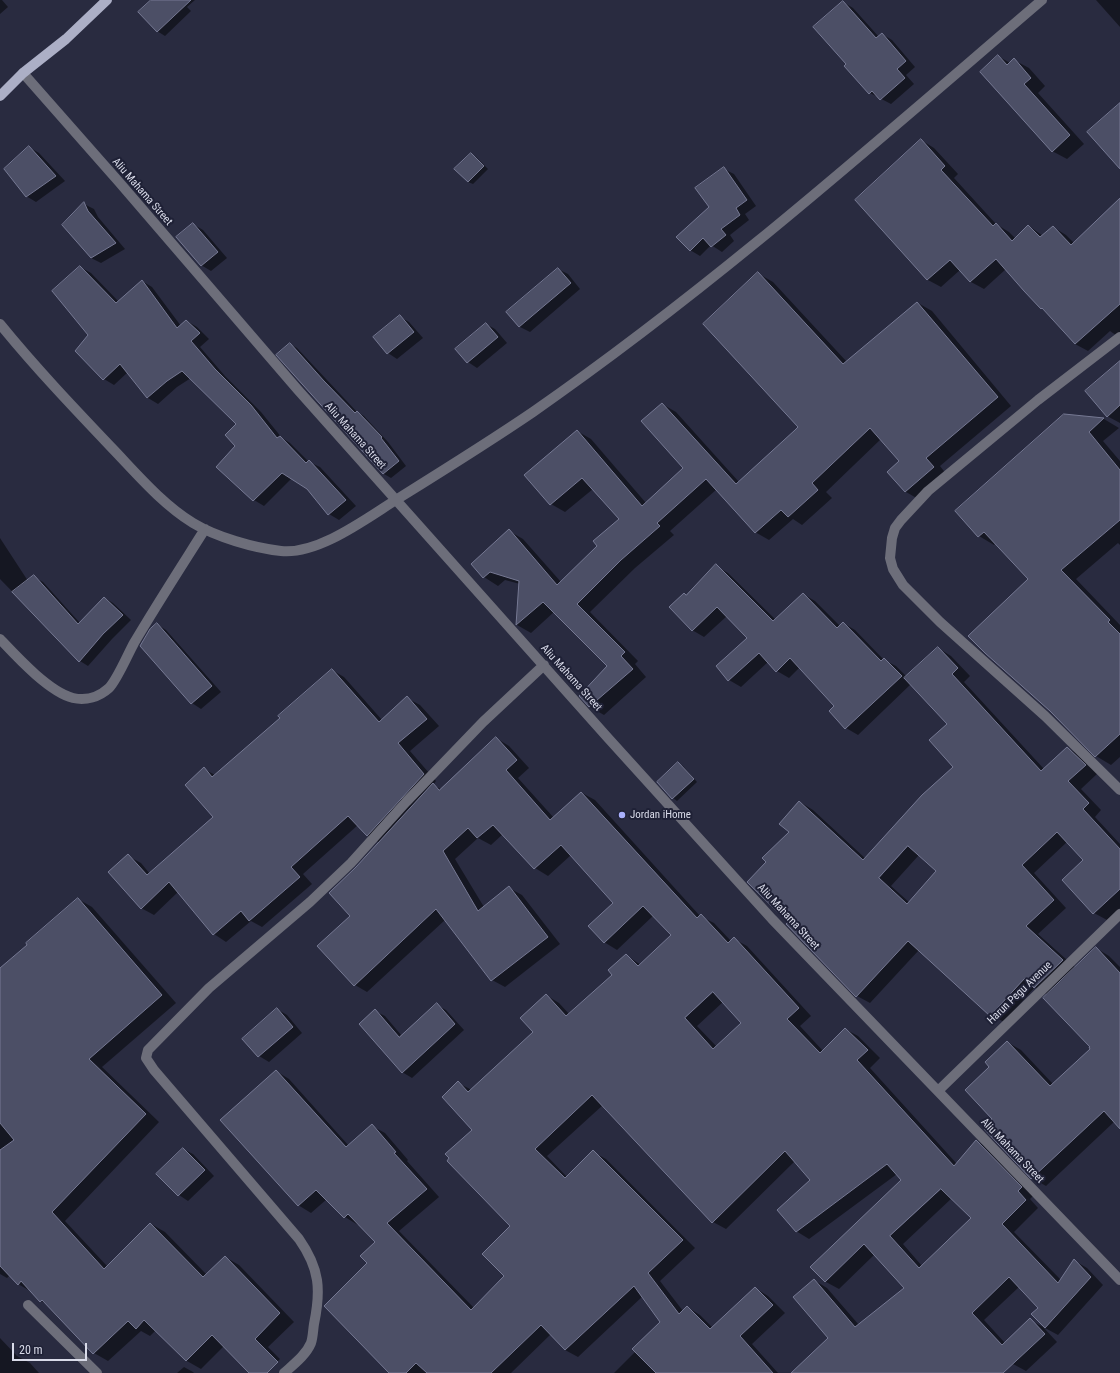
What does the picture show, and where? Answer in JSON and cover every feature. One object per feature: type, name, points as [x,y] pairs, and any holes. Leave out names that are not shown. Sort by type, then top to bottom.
[{"type":"main road","points":[[0,96],[23,73],[66,39],[107,0]]},
{"type":"street","points":[[0,324],[36,368],[159,497],[179,513],[205,529],[249,545],[284,552],[302,550],[344,533],[452,466],[532,413],[591,371],[759,241],[1042,0]]},
{"type":"street","name":"Aliu Mahama Street","points":[[23,73],[395,500],[772,919],[1120,1280]]},
{"type":"street","points":[[1120,337],[1038,400],[928,491],[901,520],[896,528],[892,538],[890,558],[893,569],[903,585],[935,617],[1045,716],[1120,790]]},
{"type":"street","points":[[0,639],[35,673],[61,694],[74,698],[87,699],[100,694],[110,686],[134,644],[205,529]]},
{"type":"street","points":[[284,1373],[300,1358],[311,1343],[319,1297],[316,1274],[308,1252],[299,1239],[154,1070],[146,1058],[148,1050],[209,988],[310,902],[352,863],[406,802],[483,722],[544,664]]},
{"type":"street","name":"Harun Pegu Avenue","points":[[938,1090],[1120,914]]},
{"type":"street","points":[[28,1305],[97,1373]]},
{"type":"building","points":[[151,0],[191,0],[157,32],[138,12]]},
{"type":"building","points":[[843,1],[876,38],[882,33],[906,61],[897,69],[905,78],[880,100],[872,91],[869,94],[844,66],[846,64],[813,27]]},
{"type":"building","points":[[998,55],[1007,65],[1014,58],[1031,78],[1024,84],[1070,135],[1052,152],[980,72]]},
{"type":"building","points":[[1120,103],[1120,169],[1087,132]]},
{"type":"building","points":[[921,139],[945,166],[941,170],[993,226],[996,223],[1012,241],[1028,225],[1040,237],[1053,226],[1071,245],[1120,198],[1120,304],[1075,344],[1024,291],[996,259],[970,282],[950,260],[927,280],[855,200]]},
{"type":"building","points":[[29,146],[56,176],[26,197],[4,169]]},
{"type":"building","points":[[471,153],[484,166],[468,182],[454,169]]},
{"type":"building","points":[[724,167],[747,200],[736,208],[740,215],[721,229],[726,235],[711,247],[703,238],[690,251],[676,237],[709,207],[695,188]]},
{"type":"building","points":[[84,202],[88,211],[116,243],[91,258],[62,225]]},
{"type":"building","points":[[193,223],[218,252],[201,266],[176,237]]},
{"type":"building","points":[[80,266],[116,303],[142,280],[177,328],[186,320],[200,333],[191,341],[215,369],[251,405],[277,438],[280,436],[306,463],[309,460],[346,500],[328,515],[307,489],[282,473],[253,501],[216,467],[235,446],[225,435],[236,424],[182,371],[167,381],[147,398],[120,364],[103,380],[75,351],[88,335],[52,291]]},
{"type":"building","points":[[558,268],[571,283],[519,327],[506,312]]},
{"type":"building","points":[[758,272],[843,364],[917,302],[998,397],[926,458],[934,467],[905,492],[887,472],[899,461],[870,428],[812,483],[818,490],[788,517],[781,510],[755,533],[706,479],[657,523],[660,526],[621,560],[577,604],[625,652],[621,656],[633,669],[589,707],[579,696],[607,666],[543,602],[516,625],[519,581],[490,572],[483,578],[471,564],[509,529],[557,585],[597,546],[593,541],[619,519],[582,478],[550,505],[524,475],[577,430],[642,506],[683,468],[641,421],[662,403],[736,484],[798,427],[703,324]]},
{"type":"building","points":[[400,315],[414,332],[387,354],[373,337]]},
{"type":"building","points":[[486,323],[498,337],[467,363],[455,349]]},
{"type":"building","points":[[290,343],[355,413],[357,411],[382,437],[381,438],[399,461],[383,474],[276,355]]},
{"type":"building","points":[[1120,361],[1120,405],[1107,417],[1085,391]]},
{"type":"building","points":[[1064,414],[1104,418],[1089,432],[1120,470],[1120,520],[1061,570],[1110,620],[1108,622],[1120,634],[1120,734],[1095,757],[1050,711],[968,636],[1028,579],[984,532],[978,537],[955,511]]},
{"type":"building","points":[[716,564],[773,621],[803,593],[837,628],[843,622],[881,661],[884,658],[902,676],[845,729],[829,711],[834,706],[790,658],[776,672],[759,653],[728,681],[716,666],[747,638],[717,607],[692,631],[669,607],[684,593],[686,595]]},
{"type":"building","points":[[34,575],[78,624],[104,597],[123,615],[103,634],[79,662],[12,592]]},
{"type":"building","points":[[157,623],[212,686],[191,704],[140,646],[150,629]]},
{"type":"building","points":[[938,647],[958,668],[952,674],[1041,771],[1067,747],[1086,765],[1068,781],[1089,803],[1083,809],[1120,849],[1120,889],[1093,914],[1062,880],[1083,860],[1057,832],[1022,865],[1054,900],[1026,926],[1063,960],[1034,988],[1025,978],[990,1016],[908,941],[856,997],[786,924],[788,922],[747,882],[766,862],[762,858],[789,832],[779,824],[799,801],[863,860],[922,795],[953,767],[929,740],[947,724],[904,678]],"holes":[[[908,846],[936,871],[907,904],[879,878]]]},
{"type":"building","points":[[332,669],[379,722],[407,696],[427,719],[398,743],[424,774],[367,836],[348,816],[291,867],[300,877],[249,921],[241,911],[213,935],[169,882],[141,909],[108,872],[128,854],[147,875],[213,817],[185,785],[204,767],[212,777],[280,718],[278,716]]},
{"type":"building","points":[[496,737],[517,760],[506,770],[550,820],[581,792],[697,918],[701,914],[728,943],[734,937],[799,1008],[787,1019],[820,1053],[845,1028],[868,1050],[857,1060],[954,1166],[976,1140],[1022,1187],[1018,1191],[1026,1200],[1002,1224],[1058,1283],[1074,1259],[1091,1277],[1045,1328],[1031,1314],[1038,1308],[1009,1277],[972,1313],[1002,1345],[1030,1318],[1045,1334],[1003,1373],[791,1373],[828,1338],[793,1297],[814,1279],[855,1327],[904,1288],[864,1244],[825,1282],[810,1267],[901,1180],[887,1164],[796,1232],[777,1210],[810,1180],[785,1151],[712,1223],[592,1095],[535,1149],[565,1178],[593,1150],[683,1240],[648,1273],[679,1314],[687,1306],[710,1329],[755,1287],[773,1305],[740,1336],[773,1373],[656,1373],[632,1349],[660,1322],[634,1286],[565,1350],[541,1325],[491,1373],[427,1373],[416,1363],[406,1373],[389,1373],[324,1306],[367,1263],[360,1256],[375,1242],[348,1214],[344,1218],[316,1190],[298,1206],[220,1120],[276,1070],[346,1147],[372,1124],[396,1152],[394,1153],[427,1189],[387,1223],[471,1310],[504,1276],[482,1254],[510,1226],[447,1161],[449,1158],[445,1154],[472,1130],[442,1097],[458,1081],[468,1092],[533,1032],[520,1018],[546,994],[566,1016],[612,975],[608,970],[626,954],[638,966],[671,935],[643,906],[604,943],[588,926],[613,903],[561,845],[534,869],[493,825],[477,838],[468,828],[443,851],[478,911],[509,886],[548,937],[491,981],[436,909],[354,986],[317,946],[350,916],[329,893],[356,867],[433,783],[439,790]],"holes":[[[713,992],[741,1023],[713,1049],[685,1018]],[[941,1189],[971,1218],[919,1268],[890,1236]]]},
{"type":"building","points":[[678,762],[694,779],[672,799],[657,782]]},
{"type":"building","points":[[78,898],[162,995],[89,1059],[146,1114],[52,1212],[104,1269],[150,1223],[203,1277],[225,1256],[280,1313],[255,1339],[278,1362],[267,1373],[249,1373],[212,1335],[186,1361],[144,1320],[136,1329],[128,1321],[93,1354],[42,1300],[40,1302],[21,1281],[18,1285],[0,1266],[0,1150],[14,1140],[0,1123],[0,968],[27,945],[26,943]]},
{"type":"building","points":[[1096,947],[1120,973],[1120,1129],[1104,1111],[1031,1179],[984,1129],[992,1119],[965,1090],[989,1067],[985,1062],[1007,1041],[1050,1086],[1090,1049],[1090,1047],[1043,998]]},
{"type":"building","points":[[437,1003],[455,1024],[402,1073],[359,1024],[375,1009],[399,1037]]},
{"type":"building","points":[[277,1008],[293,1027],[258,1057],[242,1039]]},
{"type":"building","points":[[183,1148],[205,1170],[178,1196],[156,1174]]},
{"type":"place","name":"Jordan iHome","points":[[622,815]]}]
